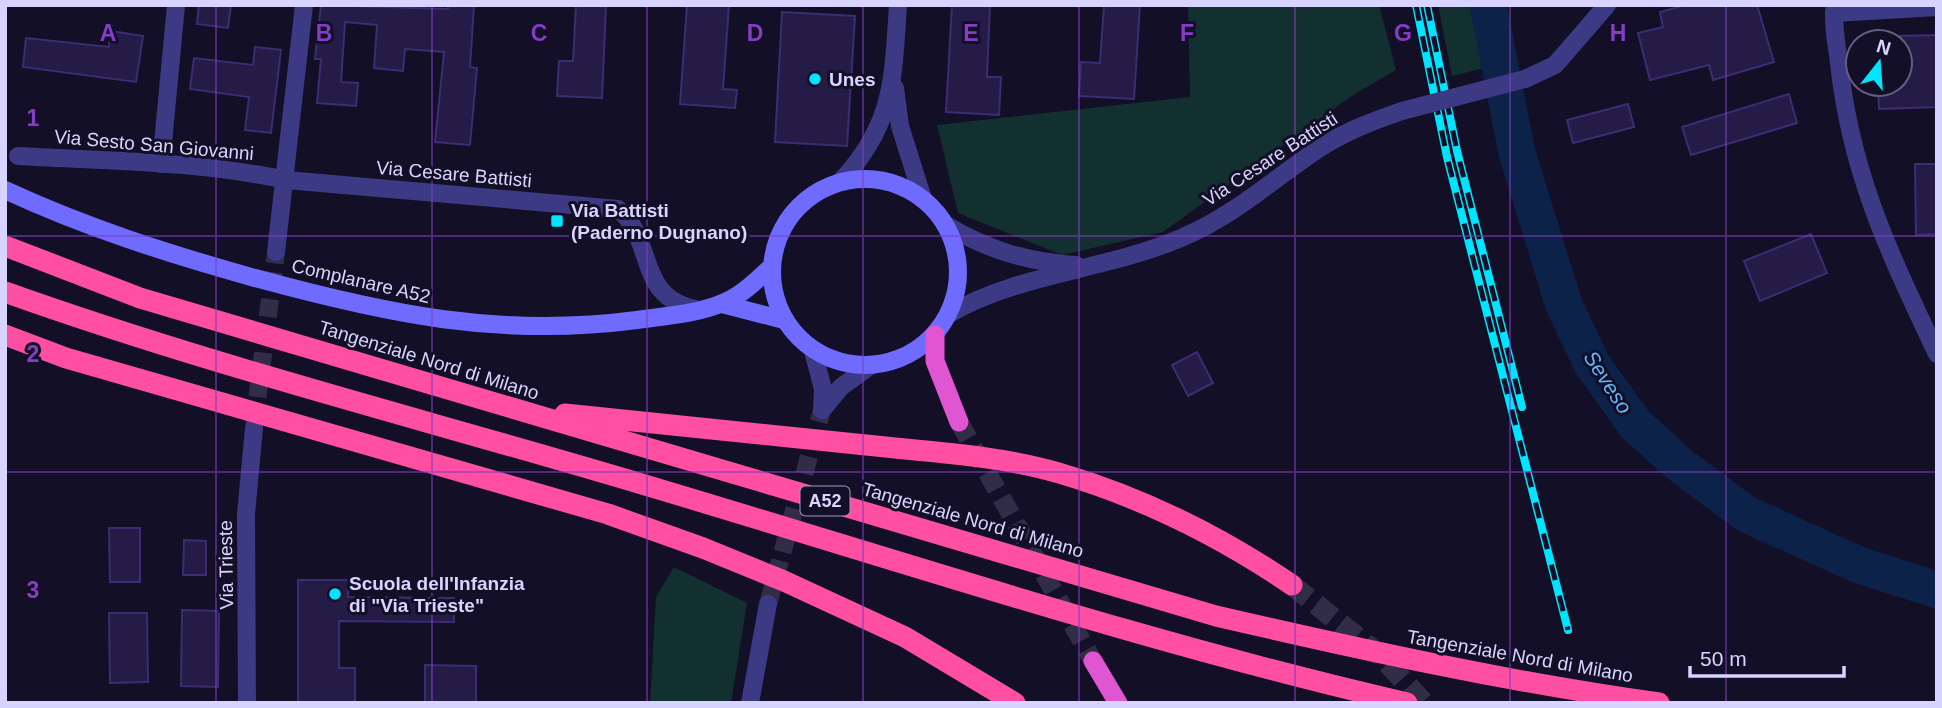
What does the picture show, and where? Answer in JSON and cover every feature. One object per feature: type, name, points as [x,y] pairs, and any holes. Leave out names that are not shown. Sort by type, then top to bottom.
[{"type":"highway","name":"Tangenziale Nord di Milano","points":[[5,246],[140,298],[1216,615],[1390,656],[1550,688],[1659,703]]},
{"type":"highway","name":"A52","points":[[5,292],[129,336],[520,448],[1209,653],[1407,703]]},
{"type":"highway","points":[[5,335],[66,358],[608,514],[784,581],[905,636],[1015,703]]},
{"type":"highway","points":[[935,335],[935,361],[940,380],[959,422]]},
{"type":"highway","points":[[514,409],[967,455],[1057,472],[1125,494],[1197,526],[1292,585]]},
{"type":"highway","points":[[1093,661],[1118,703]]},
{"type":"highway","points":[[952,663],[997,703]]},
{"type":"main road","points":[[857,179],[889,182],[923,199],[946,225],[958,266],[956,296],[949,314],[935,335],[912,353],[870,366],[838,362],[814,351],[784,320],[772,288],[771,267],[778,236],[794,211],[816,192],[840,182],[857,179]]},
{"type":"main road","name":"Complanare A52","points":[[5,190],[110,235],[324,297],[396,314],[458,323],[524,327],[598,325],[699,310],[722,304],[753,284],[771,267]]},
{"type":"main road","name":"Complanare A52","points":[[722,304],[784,320]]},
{"type":"street","points":[[161,163],[176,5]]},
{"type":"street","points":[[276,252],[304,5]]},
{"type":"street","points":[[840,182],[863,157],[874,139],[886,107],[894,71],[898,5]]},
{"type":"street","name":"Via Cesare Battisti","points":[[949,314],[984,295],[1094,266],[1184,237],[1241,207],[1321,148],[1369,122],[1525,79],[1555,65],[1607,5]]},
{"type":"street","points":[[1937,7],[1833,8],[1844,106],[1861,180],[1890,255],[1937,354]]},
{"type":"street","points":[[894,71],[900,126],[923,199]]},
{"type":"street","name":"Via Sesto San Giovanni","points":[[18,156],[161,163],[246,172],[286,180]]},
{"type":"street","name":"Via Cesare Battisti","points":[[286,180],[618,209],[628,218],[636,232],[648,268],[660,289],[675,303],[699,310]]},
{"type":"street","name":"Via Cesare Battisti","points":[[946,225],[981,245],[1023,259],[1094,266]]},
{"type":"street","points":[[814,351],[823,390],[822,410],[841,387],[870,366]]},
{"type":"street","name":"Via Trieste","points":[[247,703],[246,527],[254,428]]},
{"type":"street","points":[[750,703],[768,604]]},
{"type":"green space","points":[[1188,5],[1379,5],[1396,70],[1353,95],[1163,232],[1062,255],[958,213],[937,125],[1190,97]]},
{"type":"green space","points":[[1438,5],[1478,5],[1488,67],[1452,76]]},
{"type":"green space","points":[[674,567],[747,603],[731,703],[650,703],[656,597]]},
{"type":"building","points":[[199,5],[231,5],[228,28],[197,24]]},
{"type":"building","points":[[321,5],[448,9],[448,5],[474,5],[470,67],[477,68],[470,145],[435,142],[444,52],[405,49],[403,71],[374,68],[377,25],[345,22],[341,82],[358,83],[356,106],[317,103],[321,59],[315,59]]},
{"type":"building","points":[[576,5],[606,5],[602,98],[557,96],[559,61],[573,61]]},
{"type":"building","points":[[687,5],[729,5],[723,89],[737,90],[735,108],[680,104]]},
{"type":"building","points":[[952,5],[990,5],[987,77],[1001,77],[999,115],[946,112]]},
{"type":"building","points":[[1104,5],[1140,5],[1134,99],[1079,96],[1081,62],[1100,63]]},
{"type":"building","points":[[1686,5],[1757,5],[1774,62],[1713,80],[1709,65],[1650,80],[1638,33],[1663,27],[1660,12]]},
{"type":"building","name":"Unes","points":[[782,12],[855,16],[847,146],[775,142]]},
{"type":"building","points":[[111,31],[143,36],[136,82],[23,67],[26,38],[109,47]]},
{"type":"building","points":[[1936,35],[1937,107],[1879,109],[1879,98],[1914,98],[1914,36]]},
{"type":"building","points":[[255,47],[281,50],[271,133],[245,130],[249,97],[190,89],[194,58],[253,65]]},
{"type":"building","points":[[1789,94],[1797,123],[1691,155],[1682,127]]},
{"type":"building","points":[[1628,104],[1634,127],[1573,143],[1567,120]]},
{"type":"building","points":[[1915,164],[1937,164],[1937,234],[1916,235]]},
{"type":"building","points":[[1811,234],[1827,273],[1760,301],[1744,261]]},
{"type":"building","points":[[1197,352],[1213,383],[1188,396],[1172,365]]},
{"type":"building","points":[[109,528],[140,528],[140,582],[110,582]]},
{"type":"building","points":[[184,540],[206,541],[206,575],[183,575]]},
{"type":"building","points":[[298,580],[349,580],[348,597],[454,598],[454,622],[339,621],[339,668],[355,668],[355,703],[298,703]]},
{"type":"building","points":[[182,610],[219,611],[218,687],[181,686]]},
{"type":"building","points":[[109,613],[147,613],[148,682],[110,683]]},
{"type":"building","points":[[425,665],[476,666],[476,703],[425,703]]},
{"type":"waterway","name":"Seveso","points":[[1488,5],[1517,153],[1564,305],[1592,364],[1635,424],[1679,464],[1746,514],[1859,565],[1937,590]]},
{"type":"tunnel","points":[[254,424],[276,252]]},
{"type":"tunnel","points":[[768,604],[822,410]]},
{"type":"tunnel","points":[[959,422],[1093,661]]},
{"type":"tunnel","points":[[1292,585],[1381,656],[1424,703]]},
{"type":"railway","points":[[1416,5],[1447,157],[1568,630]]},
{"type":"railway","points":[[1427,5],[1457,151],[1522,407]]},
{"type":"place","name":"Unes","points":[[815,79]]},
{"type":"place","name":"Via Battisti (Paderno Dugnano)","points":[[557,221]]},
{"type":"place","name":"Scuola dell'Infanzia di \"Via Trieste\"","points":[[335,594]]}]
